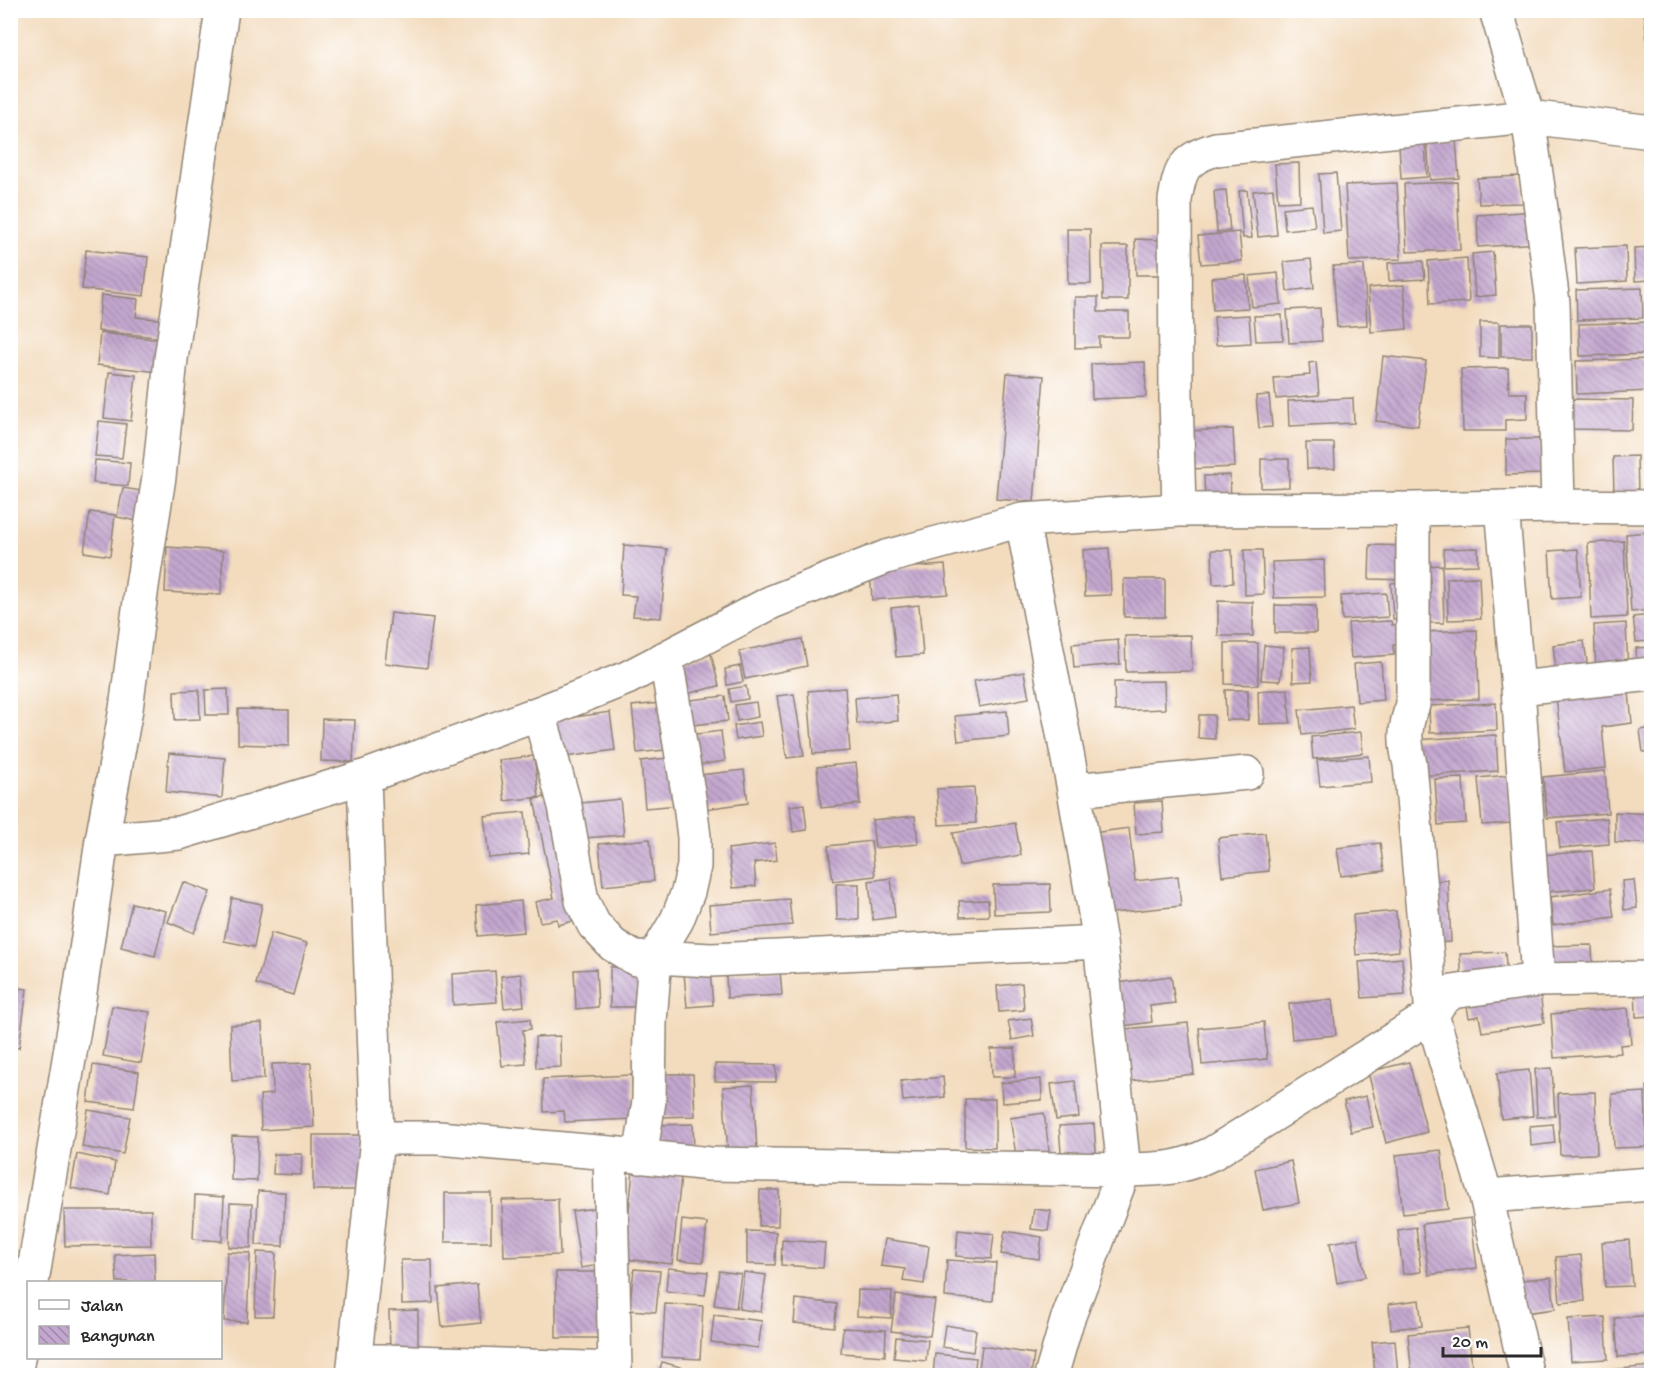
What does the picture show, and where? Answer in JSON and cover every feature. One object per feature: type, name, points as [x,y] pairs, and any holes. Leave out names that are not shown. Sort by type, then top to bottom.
[{"type":"street","points":[[32,1281],[79,999],[102,840],[126,709],[159,477],[171,359],[222,10]]},
{"type":"street","points":[[1496,10],[1528,117],[1553,303],[1558,506]]},
{"type":"street","points":[[1179,510],[1175,200],[1182,169],[1198,155],[1216,149],[1528,117],[1652,132]]},
{"type":"street","points":[[1503,507],[1538,980]]},
{"type":"street","points":[[102,840],[178,833],[364,777],[627,678],[772,602],[886,557],[1022,520],[1179,510],[1652,507]]},
{"type":"street","points":[[1413,509],[1413,705],[1407,718],[1405,732],[1410,764],[1432,1015],[1486,1196],[1527,1376]]},
{"type":"street","points":[[1022,520],[1074,790],[1100,942],[1124,1170],[1067,1321],[1051,1376]]},
{"type":"street","points":[[364,777],[377,1138],[354,1368],[615,1372],[625,1155],[649,1101],[650,1022],[655,957],[676,920],[688,892],[694,866],[694,837],[690,804],[666,659]]},
{"type":"street","points":[[1518,688],[1652,674]]},
{"type":"street","points":[[539,713],[565,806],[582,901],[594,925],[613,945],[636,958],[711,960],[1100,942]]},
{"type":"street","points":[[1074,790],[1247,773]]},
{"type":"street","points":[[377,1138],[438,1138],[710,1164],[1124,1170],[1171,1168],[1191,1164],[1206,1156],[1432,1015],[1440,1002],[1452,992],[1538,980],[1652,978]]},
{"type":"street","points":[[1486,1196],[1652,1184]]},
{"type":"street","points":[[15,1376],[27,1308]]},
{"type":"building","points":[[1644,10],[1652,10],[1652,41],[1647,41]]},
{"type":"building","points":[[1650,73],[1652,73],[1652,101],[1648,101]]},
{"type":"building","points":[[1456,140],[1459,178],[1430,180],[1427,142]]},
{"type":"building","points":[[1648,140],[1652,140],[1652,212],[1646,212]]},
{"type":"building","points":[[1425,142],[1427,177],[1401,179],[1399,145]]},
{"type":"building","points":[[1299,163],[1300,201],[1278,202],[1275,164]]},
{"type":"building","points":[[1336,173],[1341,231],[1323,233],[1319,174]]},
{"type":"building","points":[[1521,176],[1523,203],[1479,204],[1477,178]]},
{"type":"building","points":[[1457,182],[1460,250],[1407,252],[1404,184]]},
{"type":"building","points":[[1397,183],[1401,259],[1349,261],[1345,185]]},
{"type":"building","points":[[1273,189],[1277,235],[1258,237],[1253,191]]},
{"type":"building","points":[[1226,190],[1230,231],[1217,232],[1214,191]]},
{"type":"building","points":[[1247,190],[1252,238],[1243,238],[1239,191]]},
{"type":"building","points":[[1312,205],[1315,227],[1285,230],[1283,208]]},
{"type":"building","points":[[1538,211],[1540,243],[1478,247],[1477,215]]},
{"type":"building","points":[[1067,229],[1090,229],[1091,284],[1068,284]]},
{"type":"building","points":[[1239,232],[1242,261],[1201,264],[1198,236]]},
{"type":"building","points":[[1135,239],[1160,240],[1160,275],[1136,275]]},
{"type":"building","points":[[1102,246],[1128,246],[1128,300],[1103,300]]},
{"type":"building","points":[[1626,246],[1627,281],[1577,284],[1575,248]]},
{"type":"building","points":[[1652,247],[1652,280],[1635,281],[1634,248]]},
{"type":"building","points":[[86,250],[148,257],[144,296],[82,289]]},
{"type":"building","points":[[1493,252],[1496,295],[1475,297],[1472,254]]},
{"type":"building","points":[[1467,258],[1469,302],[1430,304],[1428,261]]},
{"type":"building","points":[[1311,259],[1314,288],[1287,291],[1284,262]]},
{"type":"building","points":[[1423,261],[1425,279],[1389,281],[1388,263]]},
{"type":"building","points":[[1364,265],[1367,325],[1337,327],[1333,266]]},
{"type":"building","points":[[1278,273],[1281,304],[1252,307],[1249,276]]},
{"type":"building","points":[[1246,275],[1248,308],[1213,310],[1211,278]]},
{"type":"building","points":[[1404,285],[1407,329],[1371,332],[1368,288]]},
{"type":"building","points":[[1642,288],[1643,318],[1577,320],[1576,290]]},
{"type":"building","points":[[101,295],[138,299],[136,317],[168,320],[166,338],[98,331]]},
{"type":"building","points":[[1075,297],[1098,297],[1098,312],[1129,312],[1129,337],[1099,337],[1099,347],[1075,348]]},
{"type":"building","points":[[1320,308],[1322,341],[1289,343],[1287,310]]},
{"type":"building","points":[[1249,315],[1251,343],[1216,345],[1214,317]]},
{"type":"building","points":[[1282,315],[1283,340],[1256,341],[1254,316]]},
{"type":"building","points":[[1480,322],[1499,322],[1499,358],[1480,357]]},
{"type":"building","points":[[1652,322],[1652,354],[1580,356],[1579,324]]},
{"type":"building","points":[[1501,324],[1532,324],[1532,357],[1501,357]]},
{"type":"building","points":[[100,333],[163,340],[159,372],[97,365]]},
{"type":"building","points":[[1383,356],[1426,361],[1418,426],[1376,421]]},
{"type":"building","points":[[1652,359],[1652,391],[1577,394],[1576,361]]},
{"type":"building","points":[[1145,362],[1146,397],[1092,399],[1091,364]]},
{"type":"building","points":[[1316,362],[1319,395],[1276,399],[1274,378],[1310,375],[1309,363]]},
{"type":"building","points":[[1508,368],[1509,393],[1527,393],[1527,419],[1505,420],[1505,431],[1463,431],[1461,369]]},
{"type":"building","points":[[109,372],[136,375],[131,421],[104,418]]},
{"type":"building","points":[[1007,373],[1044,376],[1034,502],[996,499]]},
{"type":"building","points":[[1269,395],[1272,427],[1259,428],[1256,396]]},
{"type":"building","points":[[1353,398],[1354,423],[1289,426],[1288,401]]},
{"type":"building","points":[[1570,399],[1633,400],[1632,430],[1569,429]]},
{"type":"building","points":[[99,421],[126,424],[122,458],[95,456]]},
{"type":"building","points":[[1233,429],[1235,467],[1190,469],[1188,431]]},
{"type":"building","points":[[1506,439],[1541,439],[1541,474],[1506,475]]},
{"type":"building","points":[[1306,443],[1334,443],[1335,468],[1307,469]]},
{"type":"building","points":[[1637,456],[1638,493],[1614,494],[1613,457]]},
{"type":"building","points":[[1261,459],[1289,459],[1289,487],[1261,488]]},
{"type":"building","points":[[95,460],[130,463],[128,486],[93,483]]},
{"type":"building","points":[[1230,475],[1231,500],[1205,501],[1204,476]]},
{"type":"building","points":[[123,488],[142,491],[137,521],[117,517]]},
{"type":"building","points":[[90,512],[115,515],[110,556],[84,552]]},
{"type":"building","points":[[1649,532],[1652,610],[1631,612],[1626,534]]},
{"type":"building","points":[[1624,541],[1627,617],[1591,619],[1588,543]]},
{"type":"building","points":[[624,545],[667,549],[661,618],[633,616],[636,596],[621,595]]},
{"type":"building","points":[[1370,545],[1409,546],[1409,580],[1369,579]]},
{"type":"building","points":[[167,547],[223,551],[221,595],[165,592]]},
{"type":"building","points":[[1109,548],[1111,595],[1085,596],[1083,550]]},
{"type":"building","points":[[1478,548],[1478,565],[1444,566],[1443,549]]},
{"type":"building","points":[[1578,549],[1581,597],[1552,599],[1549,551]]},
{"type":"building","points":[[1212,550],[1232,550],[1233,583],[1213,584]]},
{"type":"building","points":[[1244,550],[1262,550],[1264,594],[1245,595]]},
{"type":"building","points":[[1324,560],[1325,597],[1274,598],[1272,562]]},
{"type":"building","points":[[945,565],[948,594],[872,600],[870,570]]},
{"type":"building","points":[[1442,565],[1444,623],[1420,623],[1418,566]]},
{"type":"building","points":[[1479,577],[1481,619],[1448,620],[1447,578]]},
{"type":"building","points":[[1124,579],[1165,579],[1165,617],[1124,617]]},
{"type":"building","points":[[1409,582],[1411,618],[1393,619],[1391,583]]},
{"type":"building","points":[[1386,593],[1388,617],[1342,620],[1341,596]]},
{"type":"building","points":[[1218,601],[1253,602],[1253,636],[1218,636]]},
{"type":"building","points":[[919,605],[923,655],[896,657],[891,608]]},
{"type":"building","points":[[1275,605],[1316,606],[1316,633],[1275,633]]},
{"type":"building","points":[[391,613],[433,618],[427,668],[385,663]]},
{"type":"building","points":[[1652,615],[1652,641],[1636,642],[1633,617]]},
{"type":"building","points":[[1391,621],[1392,625],[1408,624],[1409,644],[1393,645],[1394,655],[1351,658],[1348,623]]},
{"type":"building","points":[[1626,623],[1628,672],[1596,674],[1594,625]]},
{"type":"building","points":[[1477,630],[1479,699],[1424,701],[1422,632]]},
{"type":"building","points":[[1191,635],[1192,671],[1126,672],[1125,636]]},
{"type":"building","points":[[802,639],[807,666],[745,679],[739,651]]},
{"type":"building","points":[[1118,640],[1120,664],[1074,668],[1072,644]]},
{"type":"building","points":[[1584,641],[1589,676],[1557,680],[1553,645]]},
{"type":"building","points":[[1225,643],[1258,643],[1258,685],[1225,684]]},
{"type":"building","points":[[1264,645],[1284,647],[1280,681],[1261,680]]},
{"type":"building","points":[[1310,647],[1312,681],[1293,682],[1292,648]]},
{"type":"building","points":[[1652,647],[1652,668],[1637,669],[1636,648]]},
{"type":"building","points":[[711,654],[719,686],[682,695],[674,663]]},
{"type":"building","points":[[1381,662],[1384,700],[1357,702],[1354,664]]},
{"type":"building","points":[[740,666],[743,682],[727,685],[725,669]]},
{"type":"building","points":[[1024,672],[1029,698],[979,707],[974,681]]},
{"type":"building","points":[[1164,681],[1165,709],[1115,711],[1114,682]]},
{"type":"building","points":[[1628,682],[1632,723],[1602,727],[1606,768],[1565,772],[1555,689]]},
{"type":"building","points":[[746,686],[748,699],[731,702],[729,689]]},
{"type":"building","points":[[845,688],[850,751],[813,754],[808,691]]},
{"type":"building","points":[[228,689],[229,715],[206,715],[205,690]]},
{"type":"building","points":[[1288,689],[1290,723],[1259,724],[1258,691]]},
{"type":"building","points":[[199,690],[200,719],[175,720],[174,691]]},
{"type":"building","points":[[1225,690],[1248,690],[1248,720],[1226,720]]},
{"type":"building","points":[[794,694],[804,756],[787,758],[777,696]]},
{"type":"building","points":[[896,694],[898,721],[857,724],[855,698]]},
{"type":"building","points":[[725,696],[728,721],[684,726],[681,701]]},
{"type":"building","points":[[756,702],[758,717],[737,721],[735,705]]},
{"type":"building","points":[[660,703],[665,750],[637,753],[632,706]]},
{"type":"building","points":[[1496,703],[1497,730],[1430,733],[1429,706]]},
{"type":"building","points":[[1351,705],[1354,729],[1302,735],[1299,710]]},
{"type":"building","points":[[238,709],[289,710],[289,746],[238,744]]},
{"type":"building","points":[[1007,711],[1009,736],[958,741],[955,716]]},
{"type":"building","points":[[610,712],[615,750],[559,758],[554,720]]},
{"type":"building","points":[[1199,715],[1214,715],[1215,739],[1198,738]]},
{"type":"building","points":[[322,719],[355,720],[353,762],[321,761]]},
{"type":"building","points":[[760,722],[762,736],[736,740],[734,726]]},
{"type":"building","points":[[1652,728],[1652,751],[1643,752],[1640,730]]},
{"type":"building","points":[[721,731],[725,761],[694,766],[689,735]]},
{"type":"building","points":[[1361,732],[1363,753],[1313,759],[1311,737]]},
{"type":"building","points":[[1496,735],[1498,771],[1416,776],[1414,740]]},
{"type":"building","points":[[169,753],[225,758],[222,798],[166,792]]},
{"type":"building","points":[[534,756],[539,797],[505,801],[499,760]]},
{"type":"building","points":[[1369,756],[1371,782],[1320,786],[1317,760]]},
{"type":"building","points":[[676,757],[680,805],[645,808],[641,761]]},
{"type":"building","points":[[856,763],[860,804],[821,808],[817,767]]},
{"type":"building","points":[[744,770],[748,803],[705,809],[700,775]]},
{"type":"building","points":[[1605,771],[1608,813],[1547,818],[1543,777]]},
{"type":"building","points":[[1508,775],[1512,823],[1482,825],[1478,778]]},
{"type":"building","points":[[1463,778],[1466,823],[1438,825],[1435,779]]},
{"type":"building","points":[[974,787],[976,823],[939,825],[937,789]]},
{"type":"building","points":[[556,795],[581,919],[558,925],[557,919],[540,922],[535,902],[554,898],[534,799]]},
{"type":"building","points":[[620,799],[624,835],[584,838],[581,803]]},
{"type":"building","points":[[1162,801],[1164,832],[1136,834],[1134,803]]},
{"type":"building","points":[[804,804],[807,830],[793,832],[790,806]]},
{"type":"building","points":[[525,812],[529,854],[489,858],[484,816]]},
{"type":"building","points":[[1615,812],[1652,814],[1652,844],[1615,842]]},
{"type":"building","points":[[915,816],[918,844],[875,848],[872,820]]},
{"type":"building","points":[[1607,818],[1609,844],[1560,848],[1557,822]]},
{"type":"building","points":[[1015,823],[1021,855],[959,866],[953,833]]},
{"type":"building","points":[[1129,828],[1135,881],[1178,876],[1181,906],[1103,914],[1093,833]]},
{"type":"building","points":[[1265,833],[1269,871],[1222,876],[1218,838]]},
{"type":"building","points":[[650,839],[654,881],[603,886],[599,844]]},
{"type":"building","points":[[871,841],[875,876],[833,881],[828,846]]},
{"type":"building","points":[[775,843],[777,860],[754,863],[756,886],[733,888],[728,849]]},
{"type":"building","points":[[1380,843],[1384,871],[1341,876],[1337,848]]},
{"type":"building","points":[[1592,851],[1595,888],[1544,892],[1541,855]]},
{"type":"building","points":[[891,878],[895,917],[873,920],[869,881]]},
{"type":"building","points":[[1448,880],[1451,942],[1432,943],[1428,881]]},
{"type":"building","points":[[1634,880],[1637,908],[1624,910],[1622,881]]},
{"type":"building","points":[[183,882],[210,892],[194,933],[168,922]]},
{"type":"building","points":[[836,884],[859,884],[859,920],[837,920]]},
{"type":"building","points":[[1050,884],[1051,912],[994,914],[993,885]]},
{"type":"building","points":[[1610,889],[1614,917],[1553,925],[1550,897]]},
{"type":"building","points":[[232,898],[262,904],[254,947],[224,941]]},
{"type":"building","points":[[789,899],[792,925],[711,932],[709,905]]},
{"type":"building","points":[[988,900],[989,916],[960,917],[959,901]]},
{"type":"building","points":[[521,901],[524,932],[478,936],[476,905]]},
{"type":"building","points":[[132,903],[166,911],[155,956],[121,947]]},
{"type":"building","points":[[1396,911],[1399,951],[1356,955],[1353,915]]},
{"type":"building","points":[[271,933],[307,943],[293,995],[256,984]]},
{"type":"building","points":[[1592,945],[1593,975],[1546,976],[1545,946]]},
{"type":"building","points":[[1505,952],[1507,980],[1462,982],[1460,954]]},
{"type":"building","points":[[1402,958],[1405,995],[1362,998],[1359,962]]},
{"type":"building","points":[[610,967],[639,967],[637,1007],[610,1007]]},
{"type":"building","points":[[596,969],[598,1007],[576,1009],[574,970]]},
{"type":"building","points":[[495,971],[497,1002],[453,1005],[452,974]]},
{"type":"building","points":[[710,971],[713,1005],[687,1007],[684,973]]},
{"type":"building","points":[[780,971],[782,995],[727,998],[726,975]]},
{"type":"building","points":[[521,974],[524,1006],[504,1008],[501,976]]},
{"type":"building","points":[[1171,976],[1175,1003],[1150,1006],[1152,1022],[1123,1026],[1117,983]]},
{"type":"building","points":[[1635,982],[1652,982],[1652,1016],[1636,1017]]},
{"type":"building","points":[[1022,983],[1024,1010],[999,1012],[997,986]]},
{"type":"building","points":[[1539,985],[1544,1023],[1482,1032],[1479,1016],[1469,1018],[1465,995]]},
{"type":"building","points":[[10,987],[27,989],[19,1048],[10,1047]]},
{"type":"building","points":[[1332,999],[1336,1035],[1292,1039],[1289,1004]]},
{"type":"building","points":[[112,1006],[150,1012],[141,1063],[103,1056]]},
{"type":"building","points":[[1628,1008],[1631,1044],[1620,1045],[1621,1053],[1554,1058],[1551,1014]]},
{"type":"building","points":[[1031,1018],[1034,1036],[1012,1040],[1008,1021]]},
{"type":"building","points":[[530,1019],[531,1029],[523,1030],[526,1064],[502,1066],[497,1022]]},
{"type":"building","points":[[1264,1022],[1267,1059],[1202,1065],[1199,1028]]},
{"type":"building","points":[[262,1023],[264,1079],[232,1081],[230,1025]]},
{"type":"building","points":[[1188,1023],[1194,1074],[1131,1081],[1125,1029]]},
{"type":"building","points":[[560,1036],[561,1067],[536,1068],[535,1037]]},
{"type":"building","points":[[1015,1048],[1015,1077],[992,1077],[991,1049]]},
{"type":"building","points":[[1409,1062],[1427,1132],[1386,1143],[1368,1072]]},
{"type":"building","points":[[311,1063],[314,1127],[261,1130],[260,1095],[273,1094],[272,1064]]},
{"type":"building","points":[[715,1064],[776,1065],[776,1082],[715,1081]]},
{"type":"building","points":[[93,1065],[139,1072],[134,1108],[88,1102]]},
{"type":"building","points":[[1552,1068],[1555,1116],[1537,1117],[1535,1069]]},
{"type":"building","points":[[1529,1070],[1533,1116],[1501,1119],[1497,1073]]},
{"type":"building","points":[[660,1074],[693,1074],[695,1116],[661,1117]]},
{"type":"building","points":[[632,1075],[634,1119],[565,1122],[564,1111],[544,1112],[543,1079]]},
{"type":"building","points":[[943,1077],[945,1097],[903,1101],[901,1081]]},
{"type":"building","points":[[1041,1079],[1042,1100],[1002,1103],[1001,1083]]},
{"type":"building","points":[[1075,1081],[1079,1117],[1056,1120],[1051,1084]]},
{"type":"building","points":[[753,1085],[757,1151],[728,1153],[723,1087]]},
{"type":"building","points":[[1647,1086],[1652,1086],[1652,1117],[1649,1117]]},
{"type":"building","points":[[1595,1092],[1597,1154],[1560,1155],[1558,1093]]},
{"type":"building","points":[[1645,1092],[1647,1147],[1614,1148],[1612,1094]]},
{"type":"building","points":[[1366,1096],[1373,1127],[1351,1132],[1344,1101]]},
{"type":"building","points":[[965,1099],[995,1099],[995,1148],[965,1147]]},
{"type":"building","points":[[88,1110],[130,1117],[123,1154],[82,1147]]},
{"type":"building","points":[[1044,1113],[1050,1157],[1017,1161],[1010,1118]]},
{"type":"building","points":[[693,1124],[694,1150],[656,1152],[655,1125]]},
{"type":"building","points":[[1094,1124],[1097,1164],[1062,1166],[1059,1126]]},
{"type":"building","points":[[1553,1124],[1555,1143],[1531,1146],[1530,1126]]},
{"type":"building","points":[[313,1135],[362,1135],[363,1190],[313,1190]]},
{"type":"building","points":[[232,1136],[258,1137],[257,1181],[231,1180]]},
{"type":"building","points":[[1441,1150],[1448,1209],[1403,1214],[1396,1155]]},
{"type":"building","points":[[77,1154],[115,1162],[110,1195],[71,1188]]},
{"type":"building","points":[[274,1154],[302,1154],[301,1175],[273,1174]]},
{"type":"building","points":[[1291,1161],[1299,1203],[1263,1210],[1255,1169]]},
{"type":"building","points":[[633,1170],[681,1176],[672,1264],[624,1259]]},
{"type":"building","points":[[760,1190],[779,1190],[778,1226],[759,1226]]},
{"type":"building","points":[[258,1191],[285,1192],[283,1246],[256,1245]]},
{"type":"building","points":[[445,1193],[491,1193],[491,1242],[445,1242]]},
{"type":"building","points":[[195,1195],[224,1197],[222,1241],[193,1239]]},
{"type":"building","points":[[558,1199],[560,1255],[504,1257],[502,1200]]},
{"type":"building","points":[[230,1203],[252,1204],[251,1248],[229,1247]]},
{"type":"building","points":[[597,1208],[606,1264],[581,1268],[572,1211]]},
{"type":"building","points":[[1034,1209],[1051,1211],[1048,1231],[1031,1229]]},
{"type":"building","points":[[64,1210],[151,1210],[151,1245],[65,1246]]},
{"type":"building","points":[[1471,1218],[1477,1268],[1429,1275],[1422,1224]]},
{"type":"building","points":[[682,1220],[707,1223],[703,1262],[678,1260]]},
{"type":"building","points":[[1416,1227],[1421,1272],[1403,1274],[1398,1230]]},
{"type":"building","points":[[958,1230],[994,1234],[991,1259],[956,1256]]},
{"type":"building","points":[[747,1231],[776,1232],[775,1265],[747,1264]]},
{"type":"building","points":[[1005,1231],[1042,1237],[1039,1259],[1001,1254]]},
{"type":"building","points":[[1358,1238],[1365,1277],[1337,1283],[1330,1243]]},
{"type":"building","points":[[885,1239],[929,1246],[924,1284],[903,1281],[905,1269],[881,1266]]},
{"type":"building","points":[[782,1240],[825,1243],[823,1268],[781,1265]]},
{"type":"building","points":[[1629,1240],[1632,1286],[1605,1287],[1602,1242]]},
{"type":"building","points":[[227,1252],[250,1253],[247,1322],[224,1321]]},
{"type":"building","points":[[257,1252],[276,1253],[273,1316],[255,1316]]},
{"type":"building","points":[[154,1253],[155,1281],[117,1281],[115,1255]]},
{"type":"building","points":[[1581,1255],[1585,1301],[1560,1303],[1556,1257]]},
{"type":"building","points":[[401,1260],[432,1260],[433,1303],[402,1304]]},
{"type":"building","points":[[947,1260],[996,1263],[993,1301],[945,1297]]},
{"type":"building","points":[[668,1268],[708,1272],[705,1295],[666,1291]]},
{"type":"building","points":[[634,1269],[660,1271],[656,1312],[629,1310]]},
{"type":"building","points":[[719,1271],[741,1274],[736,1308],[714,1305]]},
{"type":"building","points":[[556,1272],[606,1272],[606,1338],[556,1338]]},
{"type":"building","points":[[744,1272],[766,1275],[761,1312],[739,1309]]},
{"type":"building","points":[[1551,1277],[1555,1309],[1516,1314],[1512,1281]]},
{"type":"building","points":[[477,1284],[481,1323],[442,1327],[438,1288]]},
{"type":"building","points":[[858,1290],[892,1291],[891,1318],[857,1316]]},
{"type":"building","points":[[896,1295],[935,1300],[930,1336],[891,1331]]},
{"type":"building","points":[[796,1299],[837,1304],[834,1327],[794,1323]]},
{"type":"building","points":[[1419,1300],[1422,1326],[1391,1329],[1389,1304]]},
{"type":"building","points":[[665,1304],[703,1306],[700,1359],[662,1357]]},
{"type":"building","points":[[418,1310],[418,1355],[390,1355],[389,1311]]},
{"type":"building","points":[[714,1315],[762,1321],[758,1348],[711,1342]]},
{"type":"building","points":[[1652,1315],[1652,1355],[1618,1357],[1615,1318]]},
{"type":"building","points":[[1605,1317],[1608,1359],[1571,1361],[1568,1319]]},
{"type":"building","points":[[945,1325],[976,1330],[973,1352],[942,1347]]},
{"type":"building","points":[[843,1328],[886,1330],[885,1356],[841,1353]]},
{"type":"building","points":[[1468,1328],[1473,1376],[1412,1376],[1408,1334]]},
{"type":"building","points":[[896,1337],[928,1340],[926,1361],[894,1358]]},
{"type":"building","points":[[1395,1340],[1398,1376],[1375,1376],[1372,1342]]},
{"type":"building","points":[[982,1346],[1034,1354],[1031,1376],[978,1376]]},
{"type":"building","points":[[935,1354],[976,1358],[974,1376],[933,1375]]},
{"type":"building","points":[[662,1362],[710,1375],[710,1376],[658,1376]]},
{"type":"building","points":[[1652,1366],[1652,1376],[1609,1376],[1609,1370]]},
{"type":"building","points":[[856,1371],[881,1374],[881,1376],[856,1376]]}]
